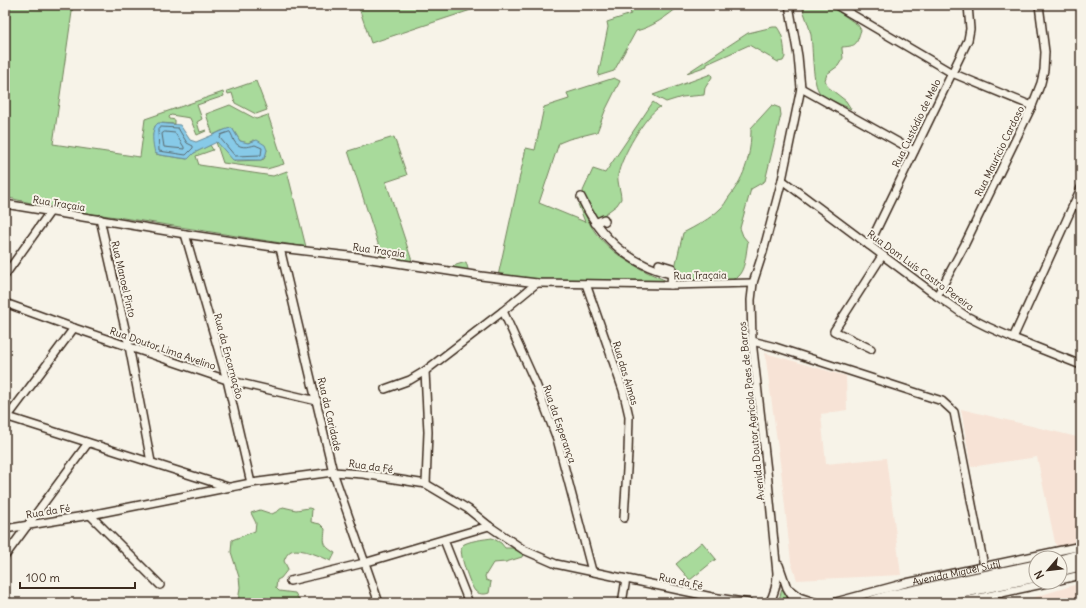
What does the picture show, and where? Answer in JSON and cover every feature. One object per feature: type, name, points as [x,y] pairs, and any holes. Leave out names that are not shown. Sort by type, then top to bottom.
[{"type":"highway","points":[[1068,559],[1081,555]]},
{"type":"highway","points":[[1068,568],[1081,565]]},
{"type":"highway","points":[[869,603],[888,597],[1028,568]]},
{"type":"highway","points":[[910,603],[1028,578]]},
{"type":"street","name":"Avenida Doutor Agrícola Paes de Barros","points":[[768,603],[774,595],[777,586],[776,558],[752,341],[751,300],[753,283],[763,252],[782,180],[801,88],[798,56],[788,5]]},
{"type":"street","points":[[836,5],[952,72],[1032,106]]},
{"type":"street","name":"Rua Maurício Cardoso","points":[[937,296],[964,246],[1032,106],[1041,83],[1044,70],[1044,44],[1039,5]]},
{"type":"street","name":"Rua Custódio de Melo","points":[[869,245],[968,40],[970,29],[968,6]]},
{"type":"street","points":[[801,88],[914,151]]},
{"type":"street","name":"Rua Dom Luís Castro Pereira","points":[[782,180],[882,256],[966,316],[1013,338],[1081,366]]},
{"type":"street","points":[[1013,338],[1081,188]]},
{"type":"street","points":[[581,197],[595,223],[610,241],[637,260],[655,270],[671,274]]},
{"type":"street","name":"Rua Traçaia","points":[[5,204],[185,234],[537,283],[671,285],[753,283]]},
{"type":"street","points":[[5,275],[50,212]]},
{"type":"street","name":"Rua Manoel Pinto","points":[[100,219],[129,346],[151,462]]},
{"type":"street","points":[[595,223],[604,219],[604,221]]},
{"type":"street","name":"Rua da Encarnação","points":[[185,234],[227,380],[251,483]]},
{"type":"street","name":"Rua da Caridade","points":[[280,248],[333,472],[379,603]]},
{"type":"street","points":[[871,349],[834,331],[882,256]]},
{"type":"street","points":[[659,264],[672,268],[671,285]]},
{"type":"street","points":[[385,389],[410,380],[425,371],[537,283]]},
{"type":"street","name":"Rua das Almas","points":[[586,284],[622,390],[629,416],[624,518]]},
{"type":"street","name":"Rua Doutor Lima Avelino","points":[[5,303],[227,380],[317,401]]},
{"type":"street","name":"Rua da Esperança","points":[[503,311],[536,384],[557,439],[592,571]]},
{"type":"street","points":[[74,328],[6,418],[229,487]]},
{"type":"street","points":[[752,341],[942,400],[954,412],[984,566]]},
{"type":"street","points":[[425,371],[428,432],[426,484]]},
{"type":"street","points":[[5,556],[26,525],[88,443]]},
{"type":"street","name":"Rua da Fé","points":[[5,529],[90,515],[251,483],[333,472],[363,474],[426,484],[468,509],[489,526],[524,550],[556,564],[712,597],[749,603]]},
{"type":"street","points":[[90,515],[160,585]]},
{"type":"street","points":[[290,581],[364,563],[489,526]]},
{"type":"street","points":[[444,540],[468,603]]},
{"type":"street","name":"Avenida Miguel Sutil","points":[[832,603],[906,583],[1081,546]]},
{"type":"street","name":"Avenida Doutor Agrícola Paes de Barros","points":[[776,558],[787,588],[796,603]]},
{"type":"street","points":[[1068,578],[1081,575]]},
{"type":"street","points":[[622,603],[626,579]]},
{"type":"street","points":[[956,603],[1028,587]]},
{"type":"street","points":[[787,588],[799,597],[817,603]]},
{"type":"street","name":"Rua da Fé","points":[[712,597],[728,603]]},
{"type":"shaded area","points":[[765,353],[846,376],[847,410],[821,414],[826,464],[886,458],[901,575],[797,580],[791,562],[781,470]]},
{"type":"shaded area","points":[[961,409],[1081,438],[1081,542],[1056,547],[1037,457],[971,467]]},
{"type":"shaded area","points":[[1081,583],[1081,603],[1026,603],[1025,600],[1058,590],[1068,590],[1068,587]]},
{"type":"green space","points":[[11,5],[73,5],[53,144],[140,157],[145,119],[223,92],[224,96],[197,105],[202,119],[197,122],[200,132],[206,131],[197,135],[190,118],[171,115],[169,117],[170,119],[175,120],[175,124],[160,123],[155,126],[153,134],[156,154],[187,159],[194,153],[210,145],[213,150],[196,156],[199,165],[273,176],[287,171],[306,247],[57,209],[5,197],[5,44]]},
{"type":"green space","points":[[358,5],[486,5],[371,43]]},
{"type":"green space","points":[[628,5],[681,5],[654,24],[636,31],[614,71],[598,76],[608,27],[607,22],[631,14]]},
{"type":"green space","points":[[802,5],[829,5],[858,25],[861,30],[854,45],[842,47],[843,58],[838,66],[827,74],[825,80],[828,87],[846,101],[851,109],[826,97],[820,93],[817,88],[814,74],[811,35]]},
{"type":"green space","points":[[777,27],[782,38],[785,57],[783,61],[778,62],[749,45],[707,64],[707,66],[687,73],[748,33]]},
{"type":"green space","points":[[711,74],[712,77],[705,88],[704,95],[682,97],[666,102],[653,95]]},
{"type":"green space","points":[[614,78],[620,81],[605,111],[597,132],[559,143],[539,203],[585,222],[578,204],[579,203],[593,229],[606,245],[622,258],[667,281],[535,279],[498,276],[526,148],[535,150],[544,107],[569,99],[567,93]]},
{"type":"green space","points":[[256,81],[267,110],[256,114],[235,103],[232,93],[228,94],[227,91]]},
{"type":"green space","points":[[653,102],[660,107],[654,111],[634,137],[620,167],[618,178],[621,199],[617,205],[597,220],[587,210],[583,191],[593,169],[605,173]]},
{"type":"green space","points":[[230,105],[256,119],[268,115],[284,164],[267,169],[223,163],[216,142],[218,142],[235,161],[264,159],[267,150],[263,145],[254,140],[248,143],[240,141],[232,128],[213,135],[206,114]]},
{"type":"green space","points":[[772,105],[780,108],[781,115],[765,181],[751,189],[740,228],[743,236],[748,242],[744,266],[741,272],[738,276],[727,281],[676,280],[673,276],[683,233],[716,213],[724,205],[740,181],[749,156],[751,128]]},
{"type":"green space","points":[[394,137],[407,175],[386,182],[412,261],[383,259],[348,151]]},
{"type":"green space","points":[[466,262],[469,272],[454,269],[453,266]]},
{"type":"green space","points":[[283,507],[296,510],[312,509],[311,522],[320,524],[325,529],[324,538],[326,546],[335,553],[331,561],[300,550],[291,551],[287,554],[284,561],[288,569],[281,578],[277,580],[276,588],[279,591],[295,593],[301,603],[238,603],[240,587],[239,577],[231,552],[232,540],[255,531],[256,523],[251,513],[260,510],[272,514]]},
{"type":"green space","points":[[492,538],[501,543],[505,548],[512,548],[523,554],[522,557],[506,562],[493,563],[485,576],[486,580],[491,582],[489,593],[481,594],[475,591],[470,582],[463,561],[461,549],[464,544],[476,540]]},
{"type":"green space","points":[[702,542],[716,559],[690,580],[676,564]]},
{"type":"green space","points":[[782,589],[783,590],[790,603],[778,603]]},
{"type":"water","points":[[158,123],[180,125],[190,140],[196,142],[232,128],[240,141],[248,143],[257,140],[265,145],[267,150],[265,157],[261,160],[233,160],[217,142],[194,153],[188,159],[160,155],[155,153],[153,142],[154,129]]}]
